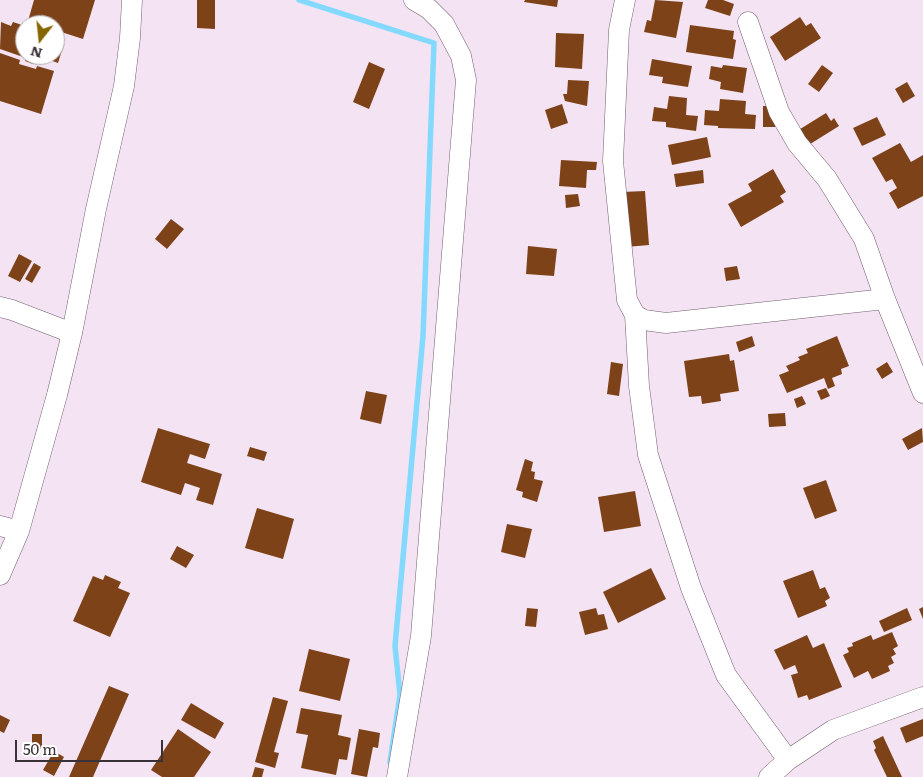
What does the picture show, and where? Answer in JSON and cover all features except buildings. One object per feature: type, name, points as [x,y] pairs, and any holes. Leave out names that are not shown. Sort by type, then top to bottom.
[{"type":"street","points":[[0,574],[19,531],[57,395],[72,333],[96,209],[124,86],[130,38],[132,0]]},
{"type":"street","points":[[397,777],[421,636],[466,80],[461,56],[444,24],[429,9],[414,0]]},
{"type":"street","points":[[625,0],[619,40],[613,161],[627,300],[635,315],[639,386],[648,456],[692,588],[726,675],[788,760]]},
{"type":"street","points":[[748,22],[779,112],[797,143],[827,179],[864,239],[885,299],[923,393]]},
{"type":"street","points":[[635,315],[644,320],[666,323],[885,299]]},
{"type":"street","points":[[0,307],[72,333]]},
{"type":"street","points":[[0,526],[19,531]]},
{"type":"street","points":[[769,777],[788,760],[834,730],[923,697]]},
{"type":"waterway","points":[[299,0],[434,43],[423,336],[395,646],[400,695],[390,762]]}]
